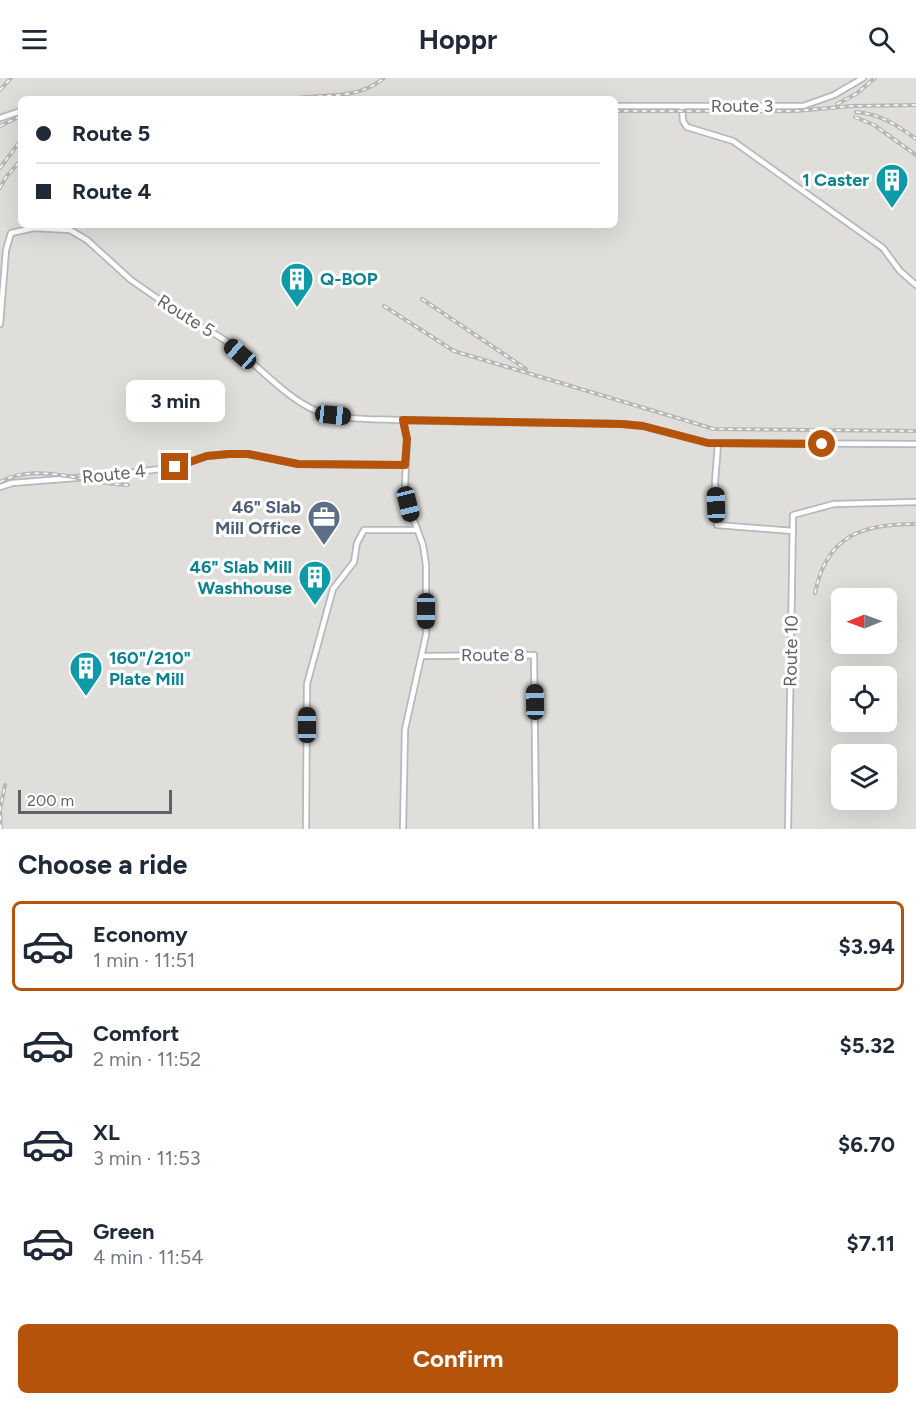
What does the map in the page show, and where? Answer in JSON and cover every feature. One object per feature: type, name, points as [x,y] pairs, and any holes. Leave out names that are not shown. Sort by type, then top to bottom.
[{"type":"street","name":"Route 3","points":[[618,106],[803,106],[834,95],[863,78]]},
{"type":"street","points":[[682,106],[683,121],[687,127],[734,141],[883,248],[900,271],[916,285]]},
{"type":"street","points":[[0,118],[18,112]]},
{"type":"street","name":"Route 5","points":[[0,324],[6,250],[11,233],[34,228],[70,230],[87,240],[132,280],[199,327],[211,330],[308,406],[333,415],[403,420],[622,424],[643,426],[718,444],[916,444]]},
{"type":"street","points":[[403,420],[407,439],[405,465],[408,504],[426,565],[426,634],[405,729],[403,829]]},
{"type":"street","points":[[718,444],[715,482],[717,525],[793,531],[793,515],[834,504],[916,502]]},
{"type":"street","name":"Route 4","points":[[0,487],[12,483],[114,475],[175,467],[207,456],[229,454],[248,454],[298,464],[405,465]]},
{"type":"street","points":[[306,829],[307,684],[333,589],[354,562],[357,543],[364,530],[417,530]]},
{"type":"street","name":"Route 10","points":[[788,829],[793,531]]},
{"type":"street","name":"Route 8","points":[[422,656],[534,655],[536,829]]},
{"type":"shaded area","points":[[0,78],[916,78],[916,829],[0,829]]},
{"type":"railway","points":[[0,90],[11,78]]},
{"type":"railway","points":[[321,96],[362,90],[384,78]]},
{"type":"railway","points":[[837,104],[856,94],[875,78]]},
{"type":"railway","points":[[618,111],[796,111],[852,106],[916,105]]},
{"type":"railway","points":[[856,112],[888,121],[916,139]]},
{"type":"railway","points":[[0,126],[18,117]]},
{"type":"railway","points":[[855,117],[874,125],[916,155]]},
{"type":"railway","points":[[0,168],[18,144]]},
{"type":"railway","points":[[0,188],[18,163]]},
{"type":"railway","points":[[422,299],[526,369]]},
{"type":"railway","points":[[384,306],[454,351],[714,429],[916,431]]},
{"type":"railway","points":[[0,482],[14,476],[46,473],[128,485]]},
{"type":"railway","points":[[815,593],[828,558],[850,537],[879,527],[916,524]]},
{"type":"railway","points":[[1,829],[0,809],[5,785]]},
{"type":"place","name":"1 Caster","points":[[892,209]]},
{"type":"place","name":"Q-BOP","points":[[297,308]]},
{"type":"place","name":"46\" Slab Mill Office","points":[[324,546]]},
{"type":"place","name":"46\" Slab Mill Washhouse","points":[[315,606]]},
{"type":"place","name":"160\"/210\" Plate Mill","points":[[86,697]]},
{"type":"route","points":[[175,467],[207,456],[229,454],[248,454],[298,464],[405,465],[407,439],[403,420],[622,424],[643,426],[708,443],[822,444]]}]
